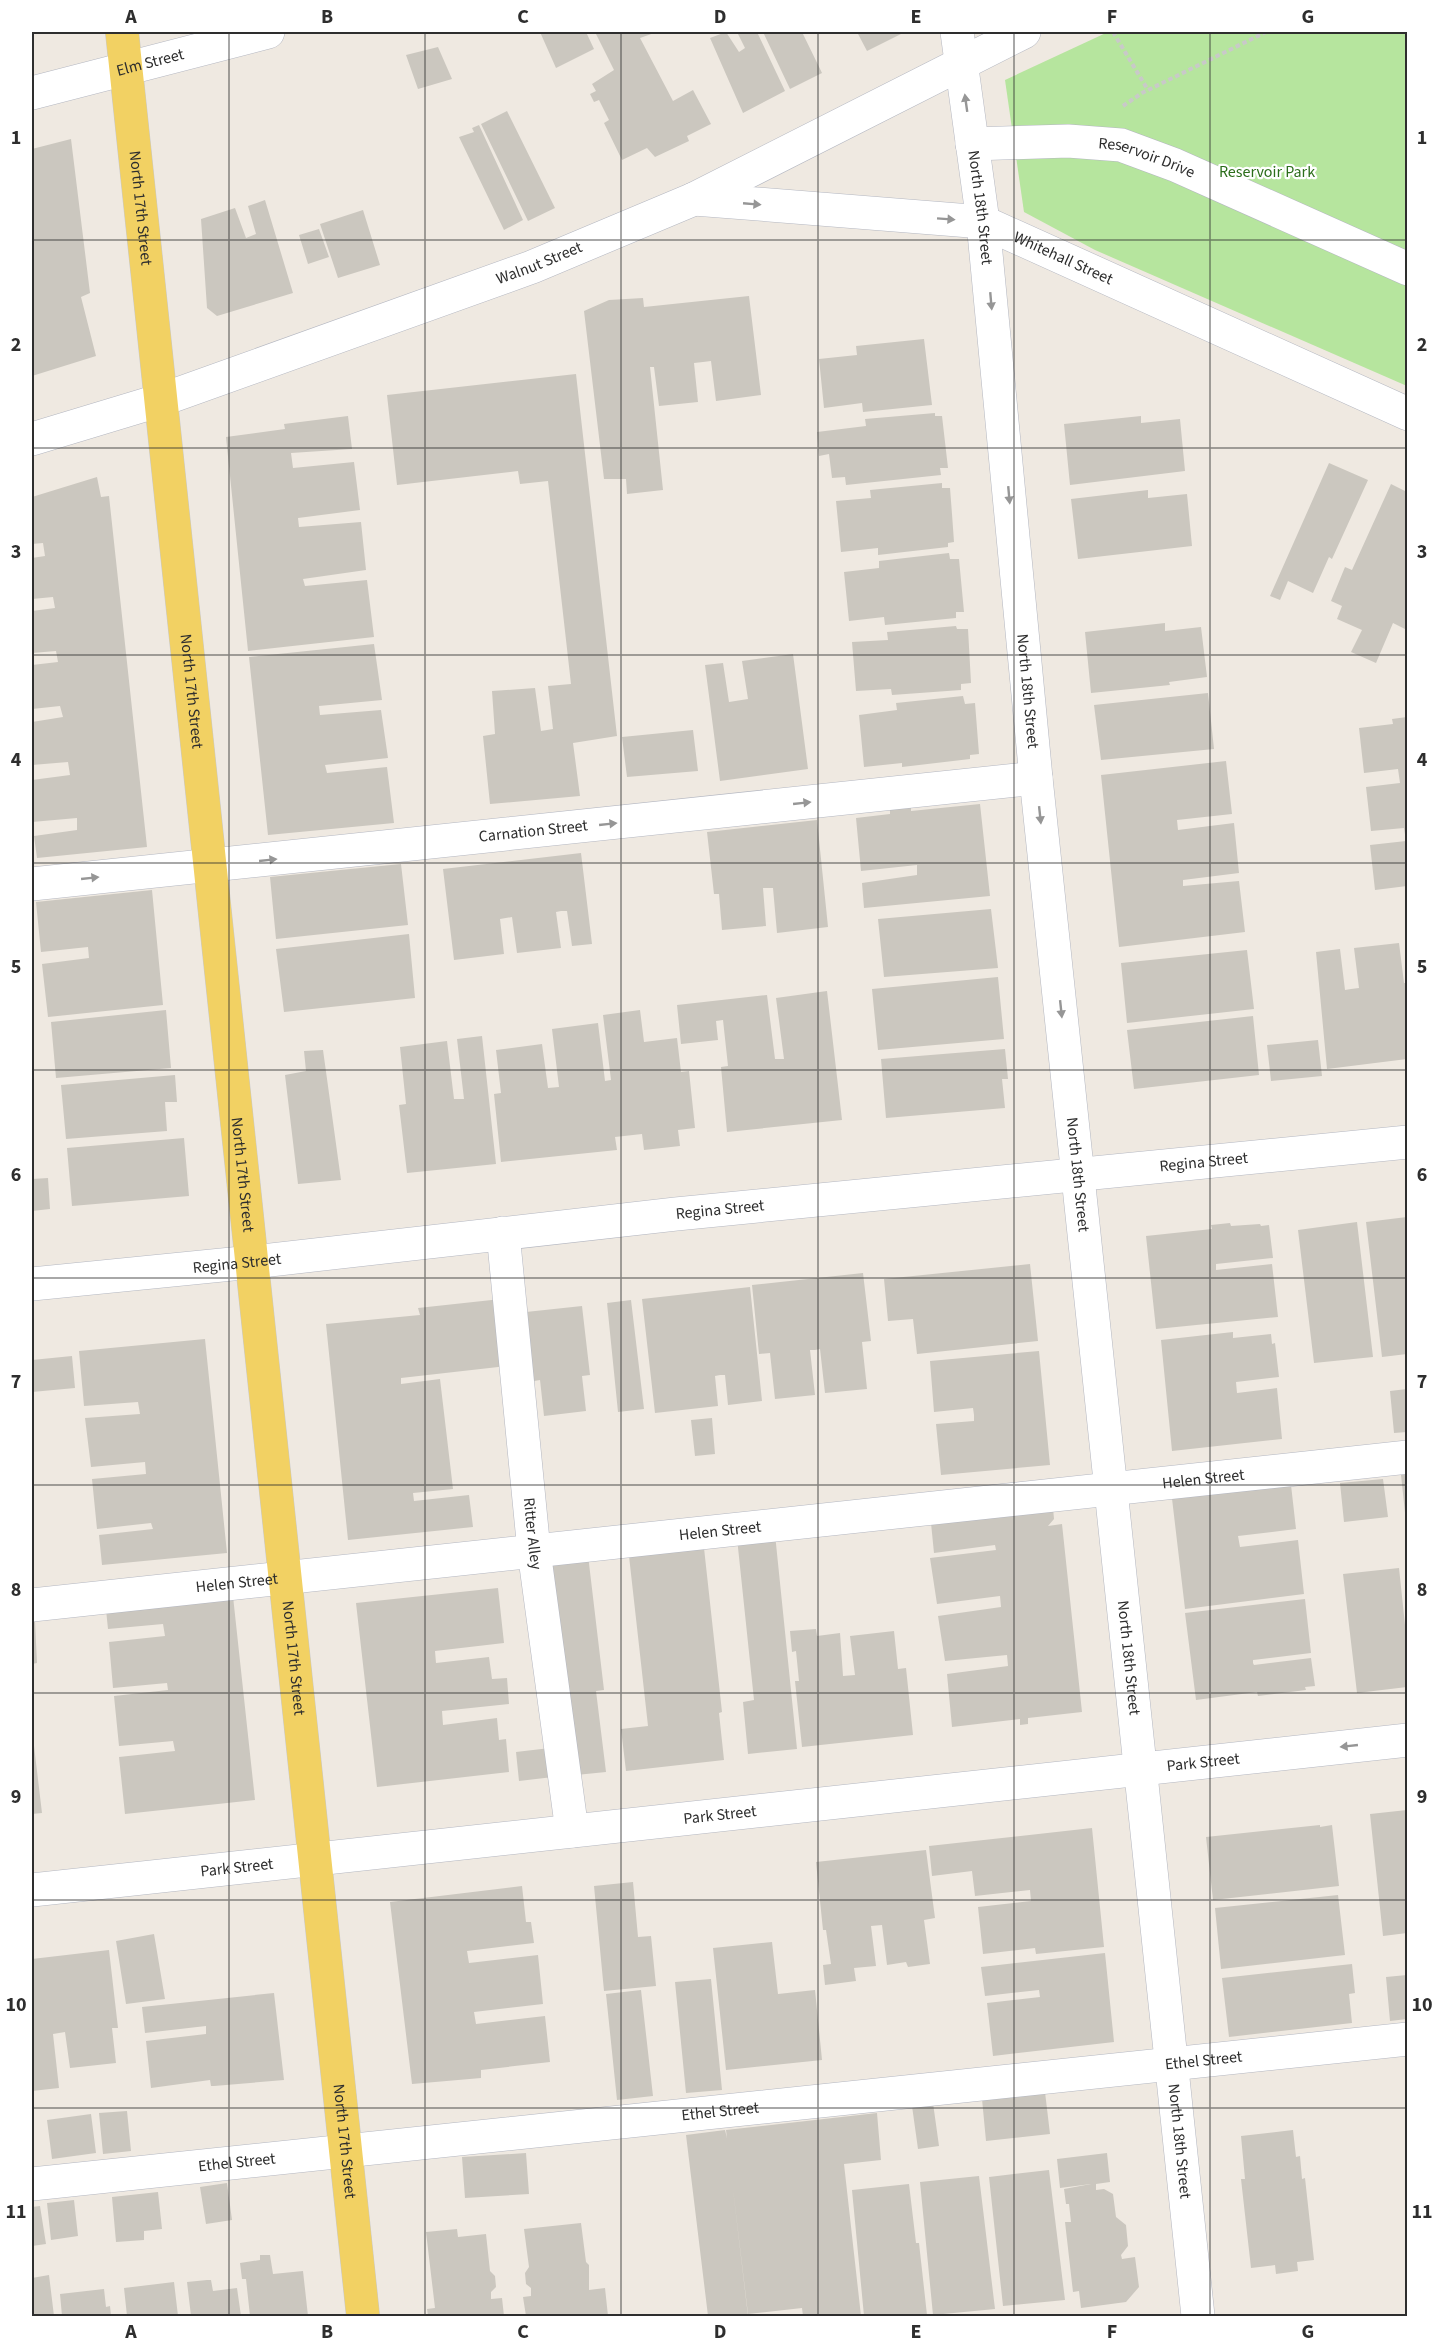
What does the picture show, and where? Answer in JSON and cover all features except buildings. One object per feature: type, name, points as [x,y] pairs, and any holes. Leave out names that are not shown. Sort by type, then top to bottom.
[{"type":"main road","name":"North 17th Street","points":[[122,32],[363,2316]]},
{"type":"street","name":"Elm Street","points":[[32,93],[268,32]]},
{"type":"street","name":"Walnut Street","points":[[32,439],[161,400],[532,267],[694,199],[959,47],[1024,32]]},
{"type":"street","name":"North 18th Street","points":[[959,47],[983,222],[1036,778],[1198,2316]]},
{"type":"street","name":"Reservoir Drive","points":[[972,144],[1048,141],[1121,145],[1175,165],[1407,269]]},
{"type":"street","name":"Whitehall Street","points":[[694,199],[983,222],[1407,414]]},
{"type":"street","name":"Carnation Street","points":[[32,884],[1036,778]]},
{"type":"street","name":"Regina Street","points":[[32,1284],[700,1212],[1407,1142]]},
{"type":"street","name":"Ritter Alley","points":[[503,1233],[534,1551],[572,1831]]},
{"type":"street","name":"Helen Street","points":[[32,1605],[1407,1457]]},
{"type":"street","name":"Park Street","points":[[32,1890],[1407,1740]]},
{"type":"street","name":"Ethel Street","points":[[32,2184],[1407,2039]]},
{"type":"path","points":[[1113,32],[1148,90]]},
{"type":"path","points":[[1092,143],[1096,123],[1148,90],[1266,32]]},
{"type":"green space","name":"Reservoir Park","points":[[1108,32],[1407,32],[1407,386],[1095,250],[1024,212],[1005,80]]}]
